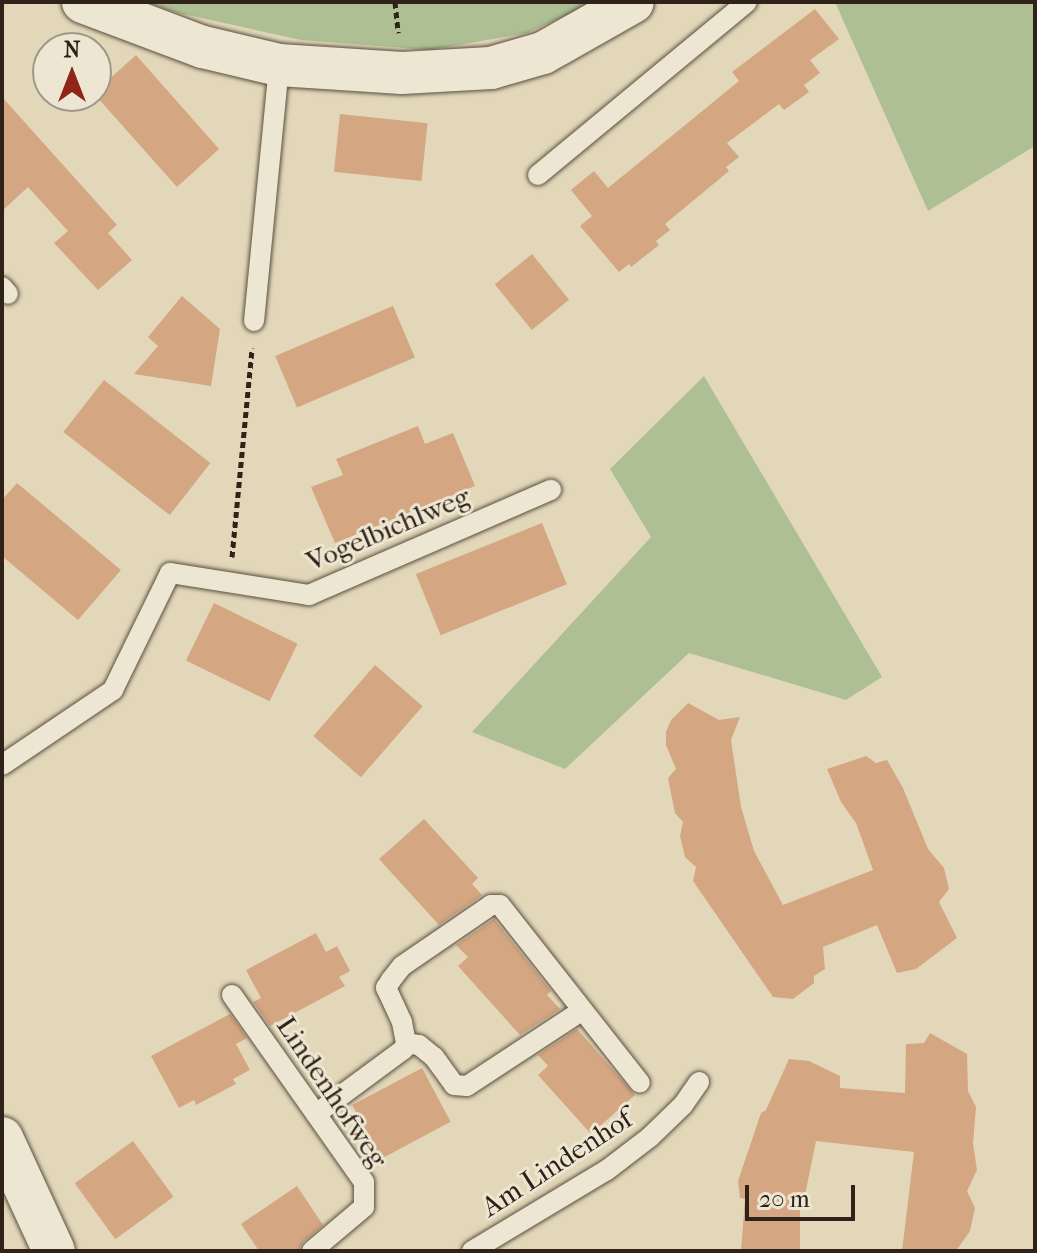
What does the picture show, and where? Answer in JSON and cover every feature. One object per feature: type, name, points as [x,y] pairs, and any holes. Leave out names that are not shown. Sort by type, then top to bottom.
[{"type":"street","points":[[83,2],[203,47],[279,65],[402,73],[491,68],[543,53],[633,2]]},
{"type":"street","points":[[2,1138],[54,1251]]},
{"type":"lane","points":[[538,175],[747,2]]},
{"type":"lane","points":[[254,321],[279,65]]},
{"type":"lane","name":"Vogelbichlweg","points":[[2,765],[113,690],[170,573],[309,595],[551,490]]},
{"type":"lane","points":[[316,1114],[404,1049],[406,1043],[402,1022],[386,988],[402,966],[491,905],[500,905],[640,1083]]},
{"type":"lane","name":"Lindenhofweg","points":[[232,995],[364,1182],[364,1207],[312,1251]]},
{"type":"lane","points":[[406,1043],[419,1045],[434,1057],[454,1085],[467,1086],[581,1011]]},
{"type":"lane","name":"Am Lindenhof","points":[[472,1251],[607,1170],[650,1137],[683,1105],[699,1082]]},
{"type":"path","points":[[229,582],[244,461],[254,321]]},
{"type":"green space","points":[[145,2],[594,2],[527,33],[430,50],[301,40],[174,12]]},
{"type":"green space","points":[[835,2],[1035,2],[1035,146],[928,211]]},
{"type":"green space","points":[[704,376],[882,677],[846,700],[689,653],[565,769],[472,732],[651,537],[610,469]]},
{"type":"building","points":[[815,9],[839,39],[810,60],[820,73],[804,85],[809,92],[784,110],[779,104],[727,143],[739,157],[726,167],[729,171],[665,224],[670,230],[656,241],[659,245],[631,267],[629,264],[619,272],[580,226],[592,216],[571,190],[594,171],[608,188],[739,81],[732,72]]},
{"type":"building","points":[[136,55],[219,149],[177,187],[110,112],[112,77]]},
{"type":"building","points":[[2,97],[117,225],[108,233],[132,260],[98,290],[54,243],[68,231],[28,187],[2,211]]},
{"type":"building","points":[[340,114],[428,123],[421,181],[334,172]]},
{"type":"building","points":[[532,254],[569,300],[532,330],[495,284]]},
{"type":"building","points":[[182,296],[220,329],[211,386],[134,374],[158,346],[148,337]]},
{"type":"building","points":[[393,306],[415,358],[297,408],[275,356]]},
{"type":"building","points":[[104,380],[210,463],[170,515],[63,432]]},
{"type":"building","points":[[418,426],[425,444],[453,433],[475,486],[335,543],[311,487],[343,475],[336,459]]},
{"type":"building","points":[[17,483],[121,570],[78,620],[2,556],[2,500]]},
{"type":"building","points":[[542,523],[567,584],[441,635],[416,574]]},
{"type":"building","points":[[214,603],[298,644],[270,701],[186,661]]},
{"type":"building","points":[[375,665],[423,706],[361,777],[313,736]]},
{"type":"building","points":[[688,703],[719,720],[740,717],[731,740],[741,807],[754,851],[783,905],[873,870],[856,823],[841,802],[827,769],[866,756],[876,763],[887,760],[903,788],[928,849],[944,868],[949,889],[939,902],[957,938],[916,969],[897,973],[877,925],[823,947],[825,969],[814,976],[814,983],[793,999],[773,997],[693,881],[696,867],[685,857],[680,836],[683,822],[675,813],[668,778],[676,769],[666,745],[666,732],[671,720]]},
{"type":"building","points":[[424,819],[478,878],[472,884],[482,895],[439,925],[379,859]]},
{"type":"building","points":[[494,919],[551,991],[547,995],[560,1009],[520,1035],[458,966],[468,957],[456,945]]},
{"type":"building","points":[[316,933],[326,952],[337,946],[350,971],[339,977],[345,986],[270,1026],[253,1002],[261,998],[246,970]]},
{"type":"building","points":[[230,1014],[247,1038],[236,1044],[250,1070],[233,1079],[236,1084],[196,1105],[194,1100],[179,1108],[151,1056]]},
{"type":"building","points":[[577,1029],[635,1095],[591,1134],[538,1075],[548,1066],[538,1055]]},
{"type":"building","points":[[930,1033],[967,1054],[968,1091],[976,1107],[973,1143],[977,1170],[967,1191],[975,1208],[970,1231],[956,1251],[902,1251],[914,1152],[816,1141],[803,1205],[800,1204],[800,1251],[741,1251],[745,1199],[740,1198],[738,1181],[761,1113],[766,1110],[789,1059],[809,1061],[840,1076],[840,1088],[905,1093],[906,1044],[924,1043]]},
{"type":"building","points":[[422,1068],[451,1122],[381,1159],[352,1105]]},
{"type":"building","points":[[133,1141],[174,1197],[115,1239],[75,1183]]},
{"type":"building","points":[[297,1186],[323,1225],[303,1242],[299,1251],[259,1251],[241,1224]]}]
